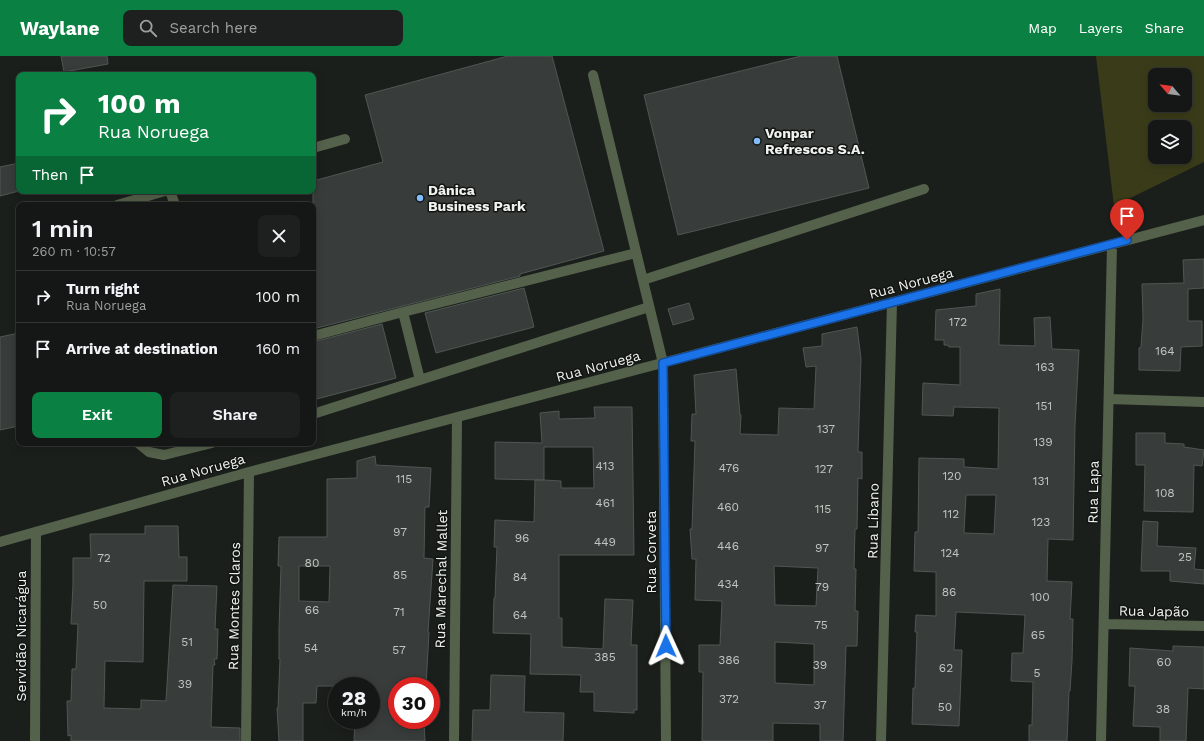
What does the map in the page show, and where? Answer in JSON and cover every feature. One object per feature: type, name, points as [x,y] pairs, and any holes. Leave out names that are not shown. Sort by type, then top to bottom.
[{"type":"street","name":"Rua Corveta","points":[[593,75],[663,363],[666,741]]},
{"type":"street","points":[[316,147],[345,139]]},
{"type":"street","points":[[643,280],[924,188]]},
{"type":"street","points":[[127,202],[155,194]]},
{"type":"street","name":"Rua Noruega","points":[[0,542],[249,472],[1204,220]]},
{"type":"street","name":"Rua Lapa","points":[[1101,741],[1112,244]]},
{"type":"street","points":[[316,335],[636,253]]},
{"type":"street","name":"Rua Líbano","points":[[882,741],[892,302]]},
{"type":"street","points":[[316,413],[650,307]]},
{"type":"street","points":[[403,312],[420,380]]},
{"type":"street","points":[[1109,399],[1204,402]]},
{"type":"street","name":"Rua Marechal Mallet","points":[[454,741],[457,417]]},
{"type":"street","points":[[141,446],[148,452],[164,455],[200,446]]},
{"type":"street","name":"Rua Montes Claros","points":[[246,741],[249,472]]},
{"type":"street","name":"Servidão Nicarágua","points":[[35,741],[36,532]]},
{"type":"street","name":"Rua Japão","points":[[1104,624],[1204,626]]},
{"type":"green space","points":[[1096,56],[1204,56],[1204,162],[1114,206]]},
{"type":"building","points":[[61,56],[107,56],[108,64],[64,72]]},
{"type":"building","name":"Dânica Business Park","points":[[508,56],[552,56],[604,251],[520,274],[520,276],[316,328],[316,202],[313,202],[313,194],[316,194],[316,180],[383,162],[365,95]]},
{"type":"building","name":"Vonpar Refrescos S.A.","points":[[801,56],[837,56],[869,188],[678,235],[644,95]]},
{"type":"building","points":[[16,164],[16,192],[0,196],[0,167]]},
{"type":"building","points":[[1204,259],[1204,288],[1188,289],[1188,321],[1202,321],[1202,346],[1181,347],[1180,371],[1139,370],[1139,348],[1141,347],[1143,319],[1142,284],[1184,283],[1183,260]]},
{"type":"building","points":[[524,288],[534,327],[436,353],[425,313]]},
{"type":"building","points":[[1000,289],[999,345],[1035,346],[1034,318],[1050,317],[1052,349],[1079,350],[1075,425],[1073,540],[1048,539],[1047,581],[1072,582],[1070,619],[1073,619],[1072,661],[1067,741],[1029,741],[1029,725],[1032,725],[1033,682],[1011,681],[1012,653],[1023,653],[1025,615],[956,612],[954,650],[962,650],[959,726],[912,724],[913,688],[915,688],[917,632],[915,632],[916,615],[936,616],[936,572],[914,571],[915,532],[918,532],[919,458],[964,459],[964,467],[998,469],[999,408],[954,407],[953,416],[922,415],[923,383],[960,385],[960,347],[949,347],[948,345],[944,345],[944,340],[935,340],[936,310],[976,306],[976,294]],"holes":[[[966,495],[996,495],[994,534],[964,533]]]},
{"type":"building","points":[[689,303],[694,319],[673,325],[668,309]]},
{"type":"building","points":[[382,324],[396,378],[316,399],[316,341]]},
{"type":"building","points":[[857,327],[861,359],[858,452],[862,452],[862,479],[858,478],[857,529],[855,529],[854,569],[856,569],[855,611],[858,611],[857,646],[846,646],[843,741],[820,741],[820,724],[773,723],[773,741],[702,741],[703,672],[699,672],[699,645],[720,645],[722,601],[695,600],[696,559],[692,559],[690,529],[692,529],[695,441],[691,441],[692,414],[696,414],[694,375],[736,369],[741,415],[740,434],[778,435],[779,408],[814,409],[816,366],[806,367],[803,348],[822,346],[822,334]],"holes":[[[774,566],[818,568],[816,606],[775,605]],[[775,642],[814,644],[814,685],[775,683]]]},
{"type":"building","points":[[16,334],[16,427],[0,430],[0,337]]},
{"type":"building","points":[[594,407],[632,407],[634,555],[559,555],[559,618],[562,618],[562,647],[603,649],[605,599],[633,600],[631,645],[637,645],[637,710],[634,710],[634,713],[594,711],[594,692],[580,692],[581,675],[530,674],[531,634],[493,633],[497,547],[494,547],[495,520],[534,522],[535,480],[544,480],[495,479],[495,442],[542,443],[540,413],[559,411],[559,419],[595,418]],"holes":[[[544,447],[593,447],[594,488],[561,488],[561,481],[544,480]]]},
{"type":"building","points":[[1136,433],[1165,433],[1165,443],[1184,444],[1184,447],[1204,450],[1202,466],[1194,465],[1193,512],[1144,511],[1145,465],[1136,465]]},
{"type":"building","points":[[375,456],[376,465],[431,468],[429,507],[425,507],[424,558],[433,559],[426,677],[388,677],[388,729],[424,729],[425,741],[354,741],[355,729],[380,729],[380,677],[328,677],[328,686],[317,686],[316,703],[303,703],[303,741],[279,741],[277,708],[280,659],[279,630],[281,566],[278,566],[279,537],[327,537],[327,479],[357,478],[357,461]],"holes":[[[299,566],[330,566],[329,602],[299,601]]]},
{"type":"building","points":[[1143,521],[1158,522],[1157,546],[1196,548],[1194,569],[1204,570],[1204,584],[1170,581],[1170,571],[1141,571]]},
{"type":"building","points":[[145,526],[178,526],[179,557],[187,557],[187,581],[144,581],[143,662],[105,661],[104,708],[139,709],[141,708],[141,700],[166,701],[173,585],[217,586],[215,629],[218,629],[217,659],[214,659],[215,665],[213,665],[211,727],[240,728],[240,741],[71,741],[71,735],[68,736],[67,701],[71,701],[72,669],[76,669],[78,624],[71,624],[73,558],[91,558],[90,534],[145,534]]},
{"type":"building","points":[[1173,646],[1204,647],[1204,689],[1188,688],[1186,741],[1160,741],[1160,727],[1133,726],[1135,686],[1129,686],[1130,648],[1173,651]]},
{"type":"building","points":[[491,675],[525,676],[524,712],[564,713],[563,741],[472,741],[473,710],[490,710]]},
{"type":"place","name":"Vonpar Refrescos S.A.","points":[[757,141]]},
{"type":"place","name":"Dânica Business Park","points":[[420,198]]},
{"type":"route","points":[[666,646],[663,363],[1127,240]]}]
